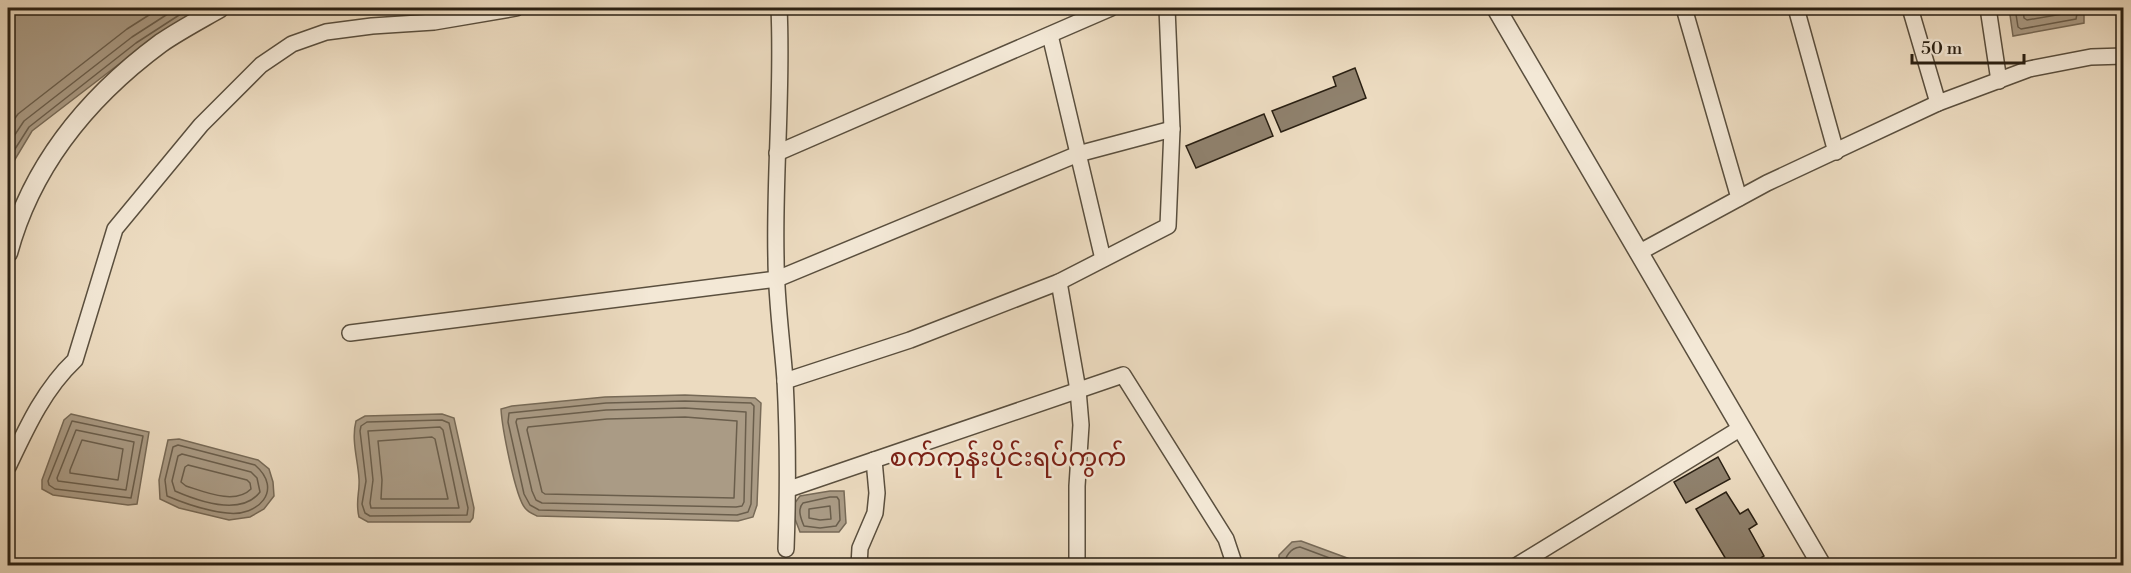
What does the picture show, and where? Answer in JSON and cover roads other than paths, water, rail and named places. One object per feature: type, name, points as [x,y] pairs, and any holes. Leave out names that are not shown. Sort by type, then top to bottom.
[{"type":"street","points":[[8,253],[14,228],[51,154],[80,116],[125,73],[162,43],[220,8]]},
{"type":"street","points":[[8,467],[45,395],[75,360],[115,229],[201,125],[261,65],[292,44],[326,32],[434,22],[516,8]]},
{"type":"street","points":[[779,8],[777,279],[789,489],[786,549]]},
{"type":"street","points":[[777,153],[1111,8]]},
{"type":"street","points":[[784,381],[910,340],[1059,282],[1168,226],[1172,129],[1167,8]]},
{"type":"street","points":[[1496,8],[1822,566]]},
{"type":"street","points":[[1684,8],[1739,198]]},
{"type":"street","points":[[1796,8],[1836,152]]},
{"type":"street","points":[[1910,8],[1938,103]]},
{"type":"street","points":[[1988,8],[1999,81]]},
{"type":"street","points":[[1050,35],[1103,259]]},
{"type":"street","points":[[1638,254],[1767,183],[1938,103],[2029,69],[2091,57],[2124,56]]},
{"type":"street","points":[[350,333],[777,279],[1078,154],[1172,129]]},
{"type":"street","points":[[1059,282],[1078,390],[1081,425],[1077,486],[1077,566]]},
{"type":"street","points":[[789,489],[1123,375],[1226,539],[1235,566]]},
{"type":"street","points":[[1516,566],[1742,428]]},
{"type":"street","points":[[859,566],[860,548],[876,503],[874,460]]},
{"type":"water","points":[[12,8],[201,8],[140,48],[32,131],[8,171],[8,10]]},
{"type":"water","points":[[2009,8],[2084,8],[2084,23],[2013,36]]},
{"type":"water","points":[[685,395],[755,398],[761,403],[757,505],[753,517],[738,521],[537,516],[525,508],[513,476],[501,409],[605,397]]},
{"type":"water","points":[[71,414],[149,432],[137,504],[128,505],[53,495],[42,489],[42,480],[64,420]]},
{"type":"water","points":[[442,414],[454,418],[474,508],[470,522],[368,522],[359,517],[357,506],[359,479],[354,435],[356,421],[365,416]]},
{"type":"water","points":[[179,439],[258,460],[269,469],[274,496],[264,509],[250,517],[229,520],[179,508],[160,499],[159,480],[168,440]]},
{"type":"water","points":[[844,491],[846,523],[839,532],[800,532],[795,519],[794,504],[800,496]]},
{"type":"water","points":[[1301,541],[1362,565],[1279,565],[1279,555],[1292,542]]},
{"type":"district","name":"စက်ကုန်းပိုင်းရပ်ကွက်","points":[[1008,458]]}]
